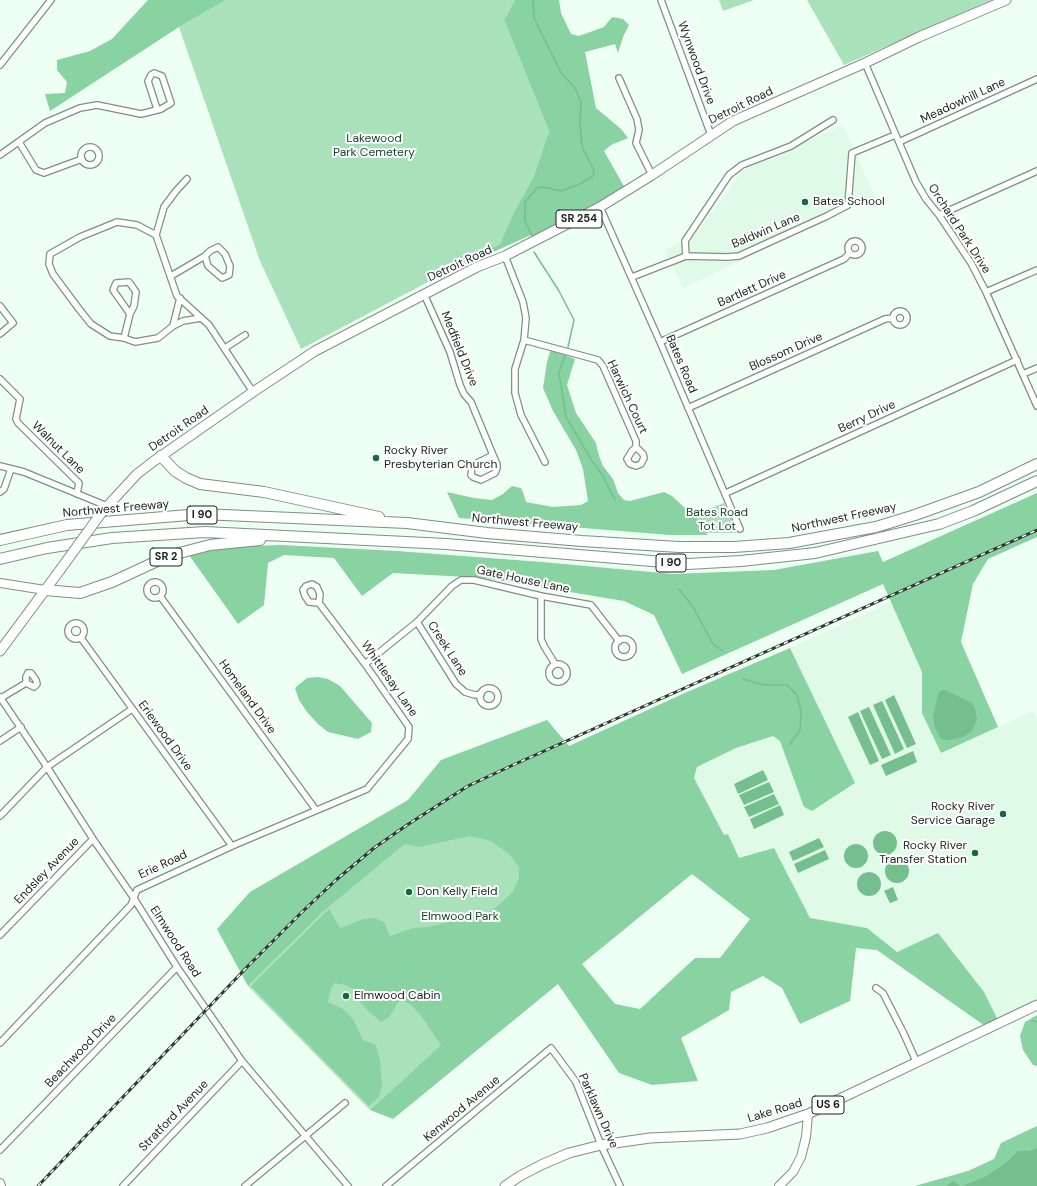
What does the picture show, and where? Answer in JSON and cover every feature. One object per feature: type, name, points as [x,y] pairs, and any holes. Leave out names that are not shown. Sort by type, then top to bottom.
[{"type":"highway","points":[[161,456],[175,471],[200,484],[264,492],[407,523]]},
{"type":"highway","name":"Northwest Freeway","points":[[0,540],[67,525],[201,514],[407,523],[500,534],[679,547],[734,548],[789,543],[876,527],[979,492],[1037,464]]},
{"type":"highway","name":"I 90","points":[[0,558],[47,548],[112,538],[206,532],[446,544],[688,564],[741,561],[815,553],[938,524],[973,511],[1037,481]]},
{"type":"highway","name":"SR 2","points":[[45,590],[80,593],[112,582],[168,556],[210,545],[293,536]]},
{"type":"main road","name":"Detroit Road","points":[[0,651],[104,509],[137,474],[253,392],[315,351],[477,267],[506,256],[600,207],[652,175],[733,121],[865,63],[919,37],[1006,0]]},
{"type":"main road","name":"Lake Road","points":[[506,1186],[540,1165],[568,1153],[601,1145],[650,1138],[740,1134],[767,1128],[808,1114],[1037,1005]]},
{"type":"street","points":[[0,65],[51,0]]},
{"type":"street","name":"Wynwood Drive","points":[[661,0],[711,135]]},
{"type":"street","name":"Orchard Park Drive","points":[[865,63],[916,182],[926,200],[939,215],[971,263],[986,292],[1037,406]]},
{"type":"street","points":[[0,155],[45,123],[80,108],[96,105],[141,114],[157,109],[171,103],[162,76],[154,73],[148,81],[157,109]]},
{"type":"street","points":[[619,78],[637,119],[639,130],[636,143],[652,175]]},
{"type":"street","name":"Meadowhill Lane","points":[[899,142],[1037,79]]},
{"type":"street","points":[[686,256],[685,241],[729,175],[742,165],[791,146],[833,120]]},
{"type":"street","name":"Baldwin Lane","points":[[632,277],[686,256],[739,256],[848,205],[852,153],[895,134]]},
{"type":"street","points":[[19,142],[36,170],[44,174],[82,159]]},
{"type":"street","points":[[939,215],[1037,171]]},
{"type":"street","points":[[187,179],[164,207],[156,235],[177,296],[209,325],[253,392]]},
{"type":"street","name":"Bates Road","points":[[600,207],[726,493],[740,530]]},
{"type":"street","points":[[156,235],[137,225],[117,222],[80,237],[50,254],[49,264],[53,274],[91,324],[110,336],[124,338],[135,342],[158,338],[173,326],[183,321],[201,318]]},
{"type":"street","points":[[171,276],[218,247],[225,254],[230,266],[229,275],[222,278],[208,266],[205,256]]},
{"type":"street","name":"Bartlett Drive","points":[[660,342],[844,259],[850,253]]},
{"type":"street","points":[[506,256],[523,302],[526,318],[524,340],[515,369],[515,392],[521,415],[545,462]]},
{"type":"street","points":[[986,292],[1037,270]]},
{"type":"street","points":[[124,338],[130,314],[134,306],[136,292],[129,282],[116,283],[113,290],[130,314]]},
{"type":"street","name":"Medfield Drive","points":[[424,294],[450,352],[460,385],[464,394],[471,402],[497,464],[498,468],[495,473],[481,480],[471,475],[472,467],[475,464],[493,456]]},
{"type":"street","points":[[173,326],[180,298]]},
{"type":"street","points":[[0,306],[13,323],[0,334]]},
{"type":"street","name":"Blossom Drive","points":[[688,408],[885,319],[893,318]]},
{"type":"street","points":[[225,348],[245,335]]},
{"type":"street","name":"Harwich Court","points":[[524,340],[598,360],[603,366],[636,441],[636,447]]},
{"type":"street","name":"Berry Drive","points":[[726,493],[1017,360]]},
{"type":"street","points":[[1023,374],[1037,368]]},
{"type":"street","name":"Walnut Lane","points":[[0,378],[20,399],[16,419],[18,424],[79,483],[76,494]]},
{"type":"street","points":[[0,466],[24,472],[76,494],[104,509]]},
{"type":"street","points":[[0,492],[4,489],[11,469]]},
{"type":"street","name":"Gate House Lane","points":[[365,664],[417,622],[452,586],[461,580],[474,580],[541,596],[591,605],[618,641]]},
{"type":"street","points":[[0,583],[45,590]]},
{"type":"street","name":"Homeland Drive","points":[[160,596],[316,810]]},
{"type":"street","points":[[541,596],[541,639],[555,664]]},
{"type":"street","name":"Whittlesay Lane","points":[[319,603],[365,664],[409,727],[408,739],[367,789]]},
{"type":"street","name":"Creek Lane","points":[[417,622],[456,684],[465,692],[475,695],[481,694]]},
{"type":"street","name":"Eriewood Drive","points":[[81,638],[232,846]]},
{"type":"street","points":[[0,698],[26,683]]},
{"type":"street","name":"Elmwood Road","points":[[0,698],[21,727],[93,839],[133,897],[177,967],[242,1061],[348,1186]]},
{"type":"street","points":[[0,816],[47,767],[132,709]]},
{"type":"street","points":[[0,741],[21,727]]},
{"type":"street","name":"Erie Road","points":[[0,1043],[130,905],[136,890],[232,846],[367,789]]},
{"type":"street","name":"Endsley Avenue","points":[[0,935],[93,839]]},
{"type":"street","name":"Beachwood Drive","points":[[0,1150],[177,967]]},
{"type":"street","points":[[876,988],[883,993],[917,1063]]},
{"type":"street","name":"Parklawn Drive","points":[[551,1048],[576,1082],[601,1145],[620,1186]]},
{"type":"street","name":"Kenwood Avenue","points":[[386,1186],[551,1048]]},
{"type":"street","name":"Stratford Avenue","points":[[122,1186],[242,1061]]},
{"type":"street","points":[[245,1186],[345,1103]]},
{"type":"street","points":[[778,1186],[786,1181],[801,1157],[806,1137],[808,1114]]},
{"type":"shaded area","points":[[148,0],[226,0],[179,27],[50,111],[45,94],[65,93],[67,82],[57,70],[57,60],[90,51],[112,39]]},
{"type":"shaded area","points":[[515,0],[559,0],[561,13],[571,34],[579,36],[604,27],[612,17],[623,19],[629,25],[618,53],[615,44],[585,52],[596,108],[621,129],[628,138],[611,145],[604,151],[625,188],[532,238],[531,235],[458,268],[455,267],[500,244],[513,214],[534,176],[549,131],[504,20]]},
{"type":"shaded area","points":[[843,125],[875,197],[683,288],[665,250],[695,236],[742,171]]},
{"type":"shaded area","points":[[552,350],[575,359],[567,385],[576,413],[596,443],[603,466],[613,479],[618,493],[624,500],[630,501],[664,492],[672,496],[685,508],[695,514],[707,535],[670,535],[459,518],[447,492],[492,500],[503,494],[512,486],[521,488],[526,502],[553,507],[581,505],[588,501],[583,469],[576,450],[553,411],[543,388],[547,362]]},
{"type":"shaded area","points":[[1037,493],[1037,537],[988,559],[973,584],[961,642],[998,727],[941,753],[922,713],[922,672],[883,584],[682,674],[654,615],[624,601],[485,578],[393,573],[362,596],[334,558],[284,555],[268,563],[264,605],[238,624],[189,555],[228,547],[281,545],[397,551],[673,574],[774,570],[878,551],[883,562]]},
{"type":"shaded area","points":[[891,602],[922,672],[922,713],[941,753],[1033,711],[1037,719],[1037,1001],[998,1020],[984,992],[897,952],[867,928],[810,918],[774,848],[739,858],[728,834],[724,835],[694,778],[697,767],[736,748],[773,736],[780,741],[804,807],[812,811],[855,783],[790,648]]},
{"type":"shaded area","points":[[790,648],[855,783],[812,811],[804,807],[780,741],[773,736],[736,748],[697,767],[694,778],[724,835],[728,834],[739,858],[774,848],[810,918],[867,928],[897,952],[938,933],[984,992],[998,1020],[985,1026],[877,950],[856,948],[850,1001],[800,1024],[782,988],[763,976],[731,992],[729,1010],[681,1038],[698,1081],[652,1085],[619,1073],[558,984],[393,1119],[370,1110],[441,1045],[420,1014],[411,1005],[404,1001],[398,1002],[390,1016],[381,1022],[360,1002],[361,992],[345,985],[334,983],[330,991],[328,1002],[343,1009],[353,1019],[363,1040],[376,1045],[380,1060],[382,1086],[379,1097],[369,1106],[251,986],[329,909],[340,928],[364,919],[375,918],[384,922],[390,936],[413,928],[428,927],[470,917],[483,916],[495,908],[512,893],[519,878],[519,867],[509,854],[491,841],[470,836],[419,847],[405,844],[323,912],[248,986],[217,929],[250,892],[408,800],[441,760],[547,720],[569,746],[687,692]],"holes":[[[692,874],[750,919],[720,958],[695,958],[640,1009],[615,1004],[582,964]]]},
{"type":"shaded area","points":[[318,677],[328,679],[340,686],[372,723],[371,732],[358,739],[328,732],[318,724],[299,700],[295,688],[307,678]]},
{"type":"shaded area","points":[[942,690],[972,703],[975,708],[977,720],[971,732],[963,737],[948,740],[941,739],[935,728],[933,717],[938,694]]},
{"type":"shaded area","points":[[894,695],[916,744],[907,748],[885,700]]},
{"type":"shaded area","points":[[882,701],[904,749],[895,754],[873,705]]},
{"type":"shaded area","points":[[869,707],[891,755],[882,759],[860,711]]},
{"type":"shaded area","points":[[858,712],[879,761],[870,765],[848,717]]},
{"type":"shaded area","points":[[913,751],[917,762],[886,776],[881,765]]},
{"type":"shaded area","points":[[763,770],[768,780],[738,794],[734,784]]},
{"type":"shaded area","points":[[769,782],[774,792],[744,805],[739,795]]},
{"type":"shaded area","points":[[774,794],[779,804],[749,817],[744,807]]},
{"type":"shaded area","points":[[780,805],[784,815],[754,829],[750,819]]},
{"type":"shaded area","points":[[885,831],[893,835],[897,843],[893,851],[885,855],[877,851],[873,843],[877,835]]},
{"type":"shaded area","points":[[819,838],[824,847],[793,861],[789,852]]},
{"type":"shaded area","points":[[856,844],[864,848],[868,856],[864,864],[856,868],[848,864],[844,856],[848,848]]},
{"type":"shaded area","points":[[825,850],[829,859],[798,873],[794,864]]},
{"type":"shaded area","points":[[897,859],[905,863],[909,871],[905,879],[897,883],[889,879],[885,871],[889,863]]},
{"type":"shaded area","points":[[869,872],[877,876],[881,884],[877,892],[869,896],[861,892],[857,884],[861,876]]},
{"type":"shaded area","points":[[893,887],[898,900],[890,903],[884,891]]},
{"type":"shaded area","points":[[1037,1015],[1037,1066],[1033,1065],[1023,1050],[1020,1036],[1025,1022]]},
{"type":"shaded area","points":[[1037,1126],[1037,1147],[1029,1151],[1017,1151],[1005,1163],[984,1177],[961,1186],[953,1180],[946,1186],[915,1186],[968,1171],[994,1159],[1001,1143]]},
{"type":"shaded area","points":[[1037,1147],[1037,1186],[961,1186],[984,1177],[1005,1163],[1017,1151],[1029,1151]]},
{"type":"shaded area","points":[[953,1180],[961,1186],[946,1186]]},
{"type":"green space","name":"Lakewood Park Cemetery","points":[[226,0],[515,0],[504,20],[549,131],[534,176],[513,214],[500,244],[301,349],[260,261],[179,27]]},
{"type":"green space","points":[[719,0],[754,0],[723,11]]},
{"type":"green space","points":[[807,0],[991,0],[844,65]]},
{"type":"green space","name":"Bates Road Tot Lot","points":[[724,503],[738,533],[707,533],[700,525],[695,514]]},
{"type":"green space","name":"Elmwood Park","points":[[508,778],[550,894],[441,1045],[370,1110],[248,986],[323,912],[405,844]]},
{"type":"waterway","points":[[532,236],[525,221],[525,202],[537,188],[543,187],[561,191],[580,184],[593,176],[594,170],[582,147],[580,124],[581,102],[575,88],[562,74],[534,18],[533,0]]},
{"type":"waterway","points":[[534,252],[559,291],[574,320],[568,347]]},
{"type":"waterway","points":[[565,355],[559,373],[566,417],[592,461],[603,476],[615,500]]},
{"type":"waterway","points":[[679,589],[693,607],[713,644],[723,651]]},
{"type":"waterway","points":[[743,679],[764,685],[787,685],[797,695],[801,712],[800,730],[789,745]]},
{"type":"waterway","points":[[1032,1021],[1037,1022]]},
{"type":"railway","points":[[38,1186],[248,966],[302,912],[336,880],[374,848],[407,825],[468,786],[1037,530]]},
{"type":"place","name":"Bates School","points":[[805,202]]},
{"type":"place","name":"Rocky River Presbyterian Church","points":[[376,458]]},
{"type":"place","name":"Rocky River Service Garage","points":[[1003,814]]},
{"type":"place","name":"Rocky River Transfer Station","points":[[975,853]]},
{"type":"place","name":"Don Kelly Field","points":[[409,892]]},
{"type":"place","name":"Elmwood Cabin","points":[[346,996]]}]
